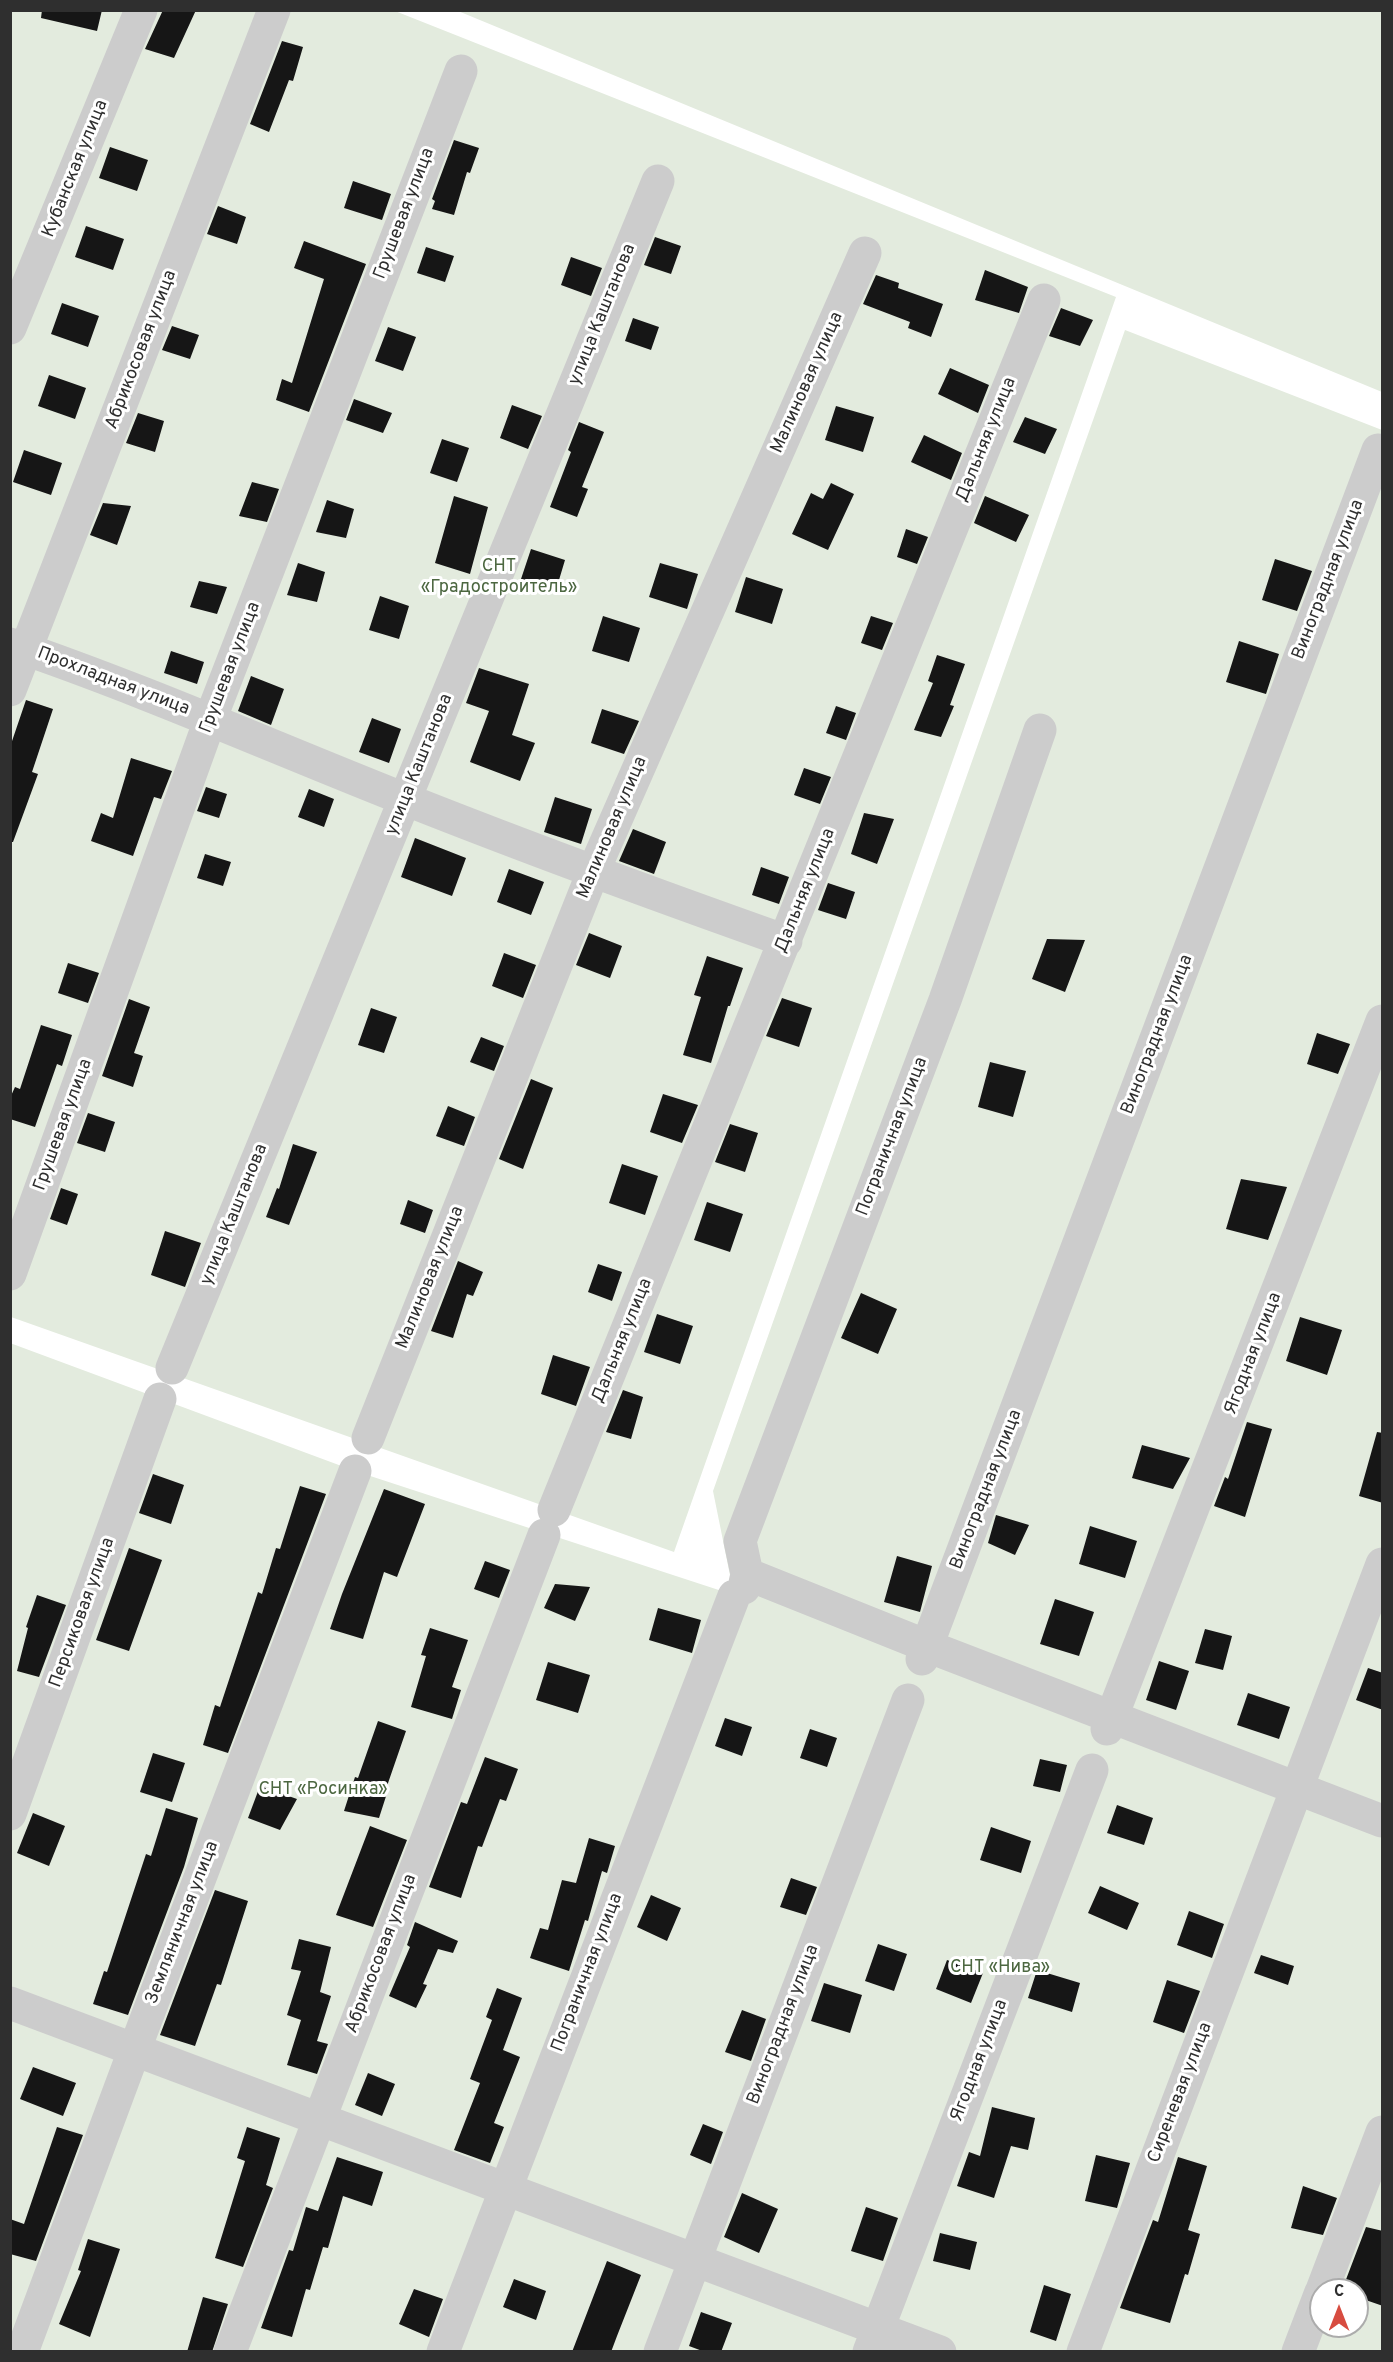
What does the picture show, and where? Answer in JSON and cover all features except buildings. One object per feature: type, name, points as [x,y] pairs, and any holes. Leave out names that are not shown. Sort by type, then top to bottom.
[{"type":"street","name":"Кубанская улица","points":[[10,328],[141,10]]},
{"type":"street","name":"Абрикосовая улица","points":[[10,690],[18,646],[274,10]]},
{"type":"street","name":"Грушевая улица","points":[[11,1272],[210,720],[461,71]]},
{"type":"street","name":"улица Каштанова","points":[[176,1358],[658,181]]},
{"type":"street","name":"Малиновая улица","points":[[373,1424],[593,872],[865,253]]},
{"type":"street","name":"Дальняя улица","points":[[550,1521],[1044,300]]},
{"type":"street","name":"Виноградная улица","points":[[929,1642],[1378,450]]},
{"type":"street","name":"Прохладная улица","points":[[18,646],[593,872],[786,941]]},
{"type":"street","name":"Пограничная улица","points":[[442,2352],[742,1586],[740,1541],[940,1011],[1040,730]]},
{"type":"street","name":"Ягодная улица","points":[[1109,1723],[1383,1021]]},
{"type":"street","name":"Персиковая улица","points":[[10,1814],[158,1406]]},
{"type":"street","name":"Земляничная улица","points":[[22,2352],[134,2051],[351,1483]]},
{"type":"street","name":"Абрикосовая улица","points":[[230,2352],[550,1521]]},
{"type":"street","points":[[1303,1775],[1383,1564]]},
{"type":"street","points":[[742,1586],[929,1642],[1109,1723],[1303,1775],[1383,1821]]},
{"type":"street","name":"Виноградная улица","points":[[660,2352],[908,1700]]},
{"type":"street","name":"Ягодная улица","points":[[873,2340],[1092,1770]]},
{"type":"street","name":"Сиреневая улица","points":[[1083,2352],[1303,1775]]},
{"type":"street","points":[[10,2003],[694,2260],[873,2340],[940,2352]]},
{"type":"street","points":[[1326,2278],[1383,2132]]},
{"type":"street","points":[[1298,2352],[1309,2323]]},
{"type":"green space","name":"СНТ «Градостроитель»","points":[[11,11],[395,11],[1116,297],[674,1552],[11,1317]]},
{"type":"green space","points":[[458,11],[1382,11],[1382,392]]},
{"type":"green space","name":"СНТ «Нива»","points":[[1125,330],[1382,430],[1382,2351],[11,2351],[10,1343],[355,1471],[734,1595],[713,1491]]},
{"type":"park label","name":"СНТ «Росинка»","points":[[323,1790]]}]
